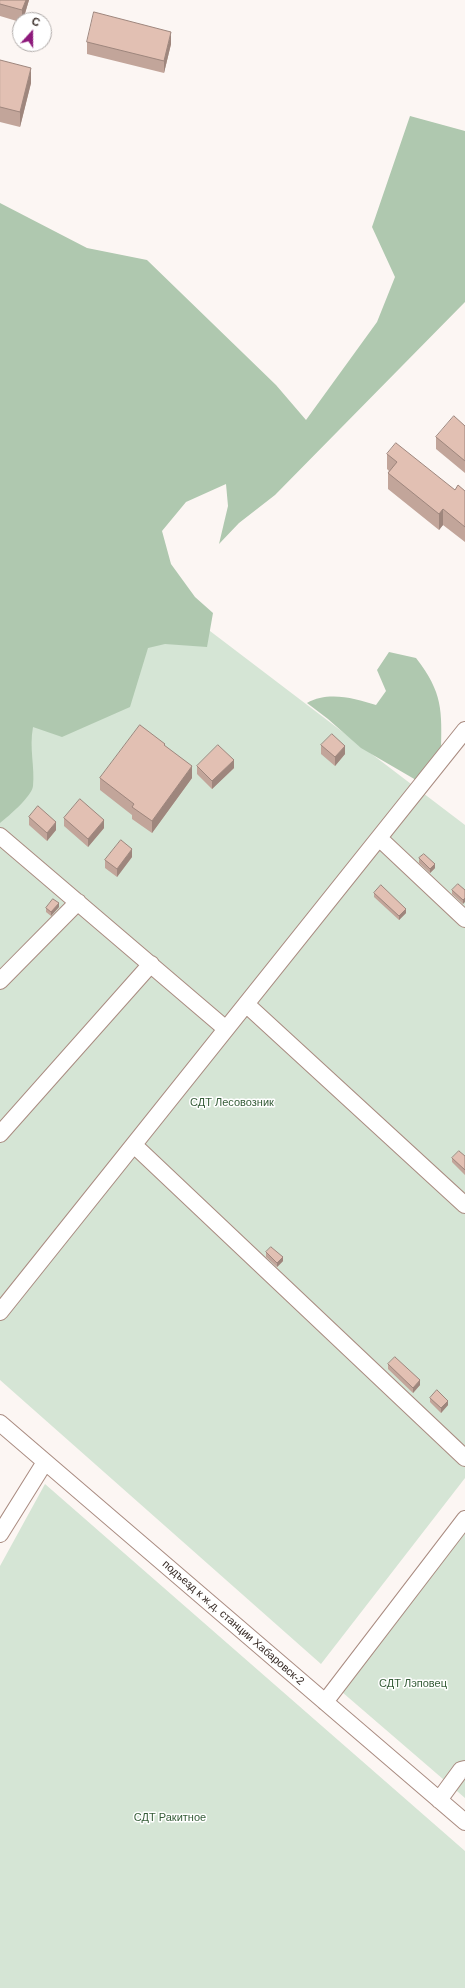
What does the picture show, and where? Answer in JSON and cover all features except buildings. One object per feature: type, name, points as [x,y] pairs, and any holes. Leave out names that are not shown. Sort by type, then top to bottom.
[{"type":"street","points":[[0,1312],[465,730]]},
{"type":"street","points":[[0,836],[226,1029]]},
{"type":"street","points":[[379,838],[465,918]]},
{"type":"street","points":[[0,981],[78,902]]},
{"type":"street","points":[[0,1134],[151,964]]},
{"type":"street","points":[[246,1004],[465,1205]]},
{"type":"street","points":[[134,1145],[465,1458]]},
{"type":"street","name":"подъезд к ж.д. станции Хабаровск-2","points":[[0,1423],[465,1822]]},
{"type":"street","points":[[0,1534],[45,1462]]},
{"type":"street","points":[[325,1702],[465,1519]]},
{"type":"street","points":[[439,1800],[461,1770],[465,1769]]},
{"type":"green space","points":[[410,116],[465,131],[465,302],[275,495],[239,523],[219,544],[228,506],[226,484],[186,502],[162,531],[171,564],[195,597],[213,613],[207,647],[165,644],[148,648],[130,707],[62,737],[33,727],[32,790],[20,806],[0,823],[0,203],[87,248],[147,260],[276,385],[306,420],[377,322],[395,277],[372,227]]},
{"type":"green space","name":"СДТ Лесовозник","points":[[93,542],[465,825],[465,1478],[321,1664],[0,1380],[0,631]]},
{"type":"green space","points":[[389,652],[416,658],[425,670],[436,692],[439,702],[441,713],[441,753],[416,780],[361,748],[307,703],[324,697],[341,697],[376,705],[386,691],[377,670]]},
{"type":"green space","name":"СДТ Ракитное","points":[[45,1484],[465,1851],[465,1988],[0,1988],[0,1566]]},
{"type":"green space","name":"СДТ Лэповец","points":[[465,1533],[465,1798],[342,1692]]}]
